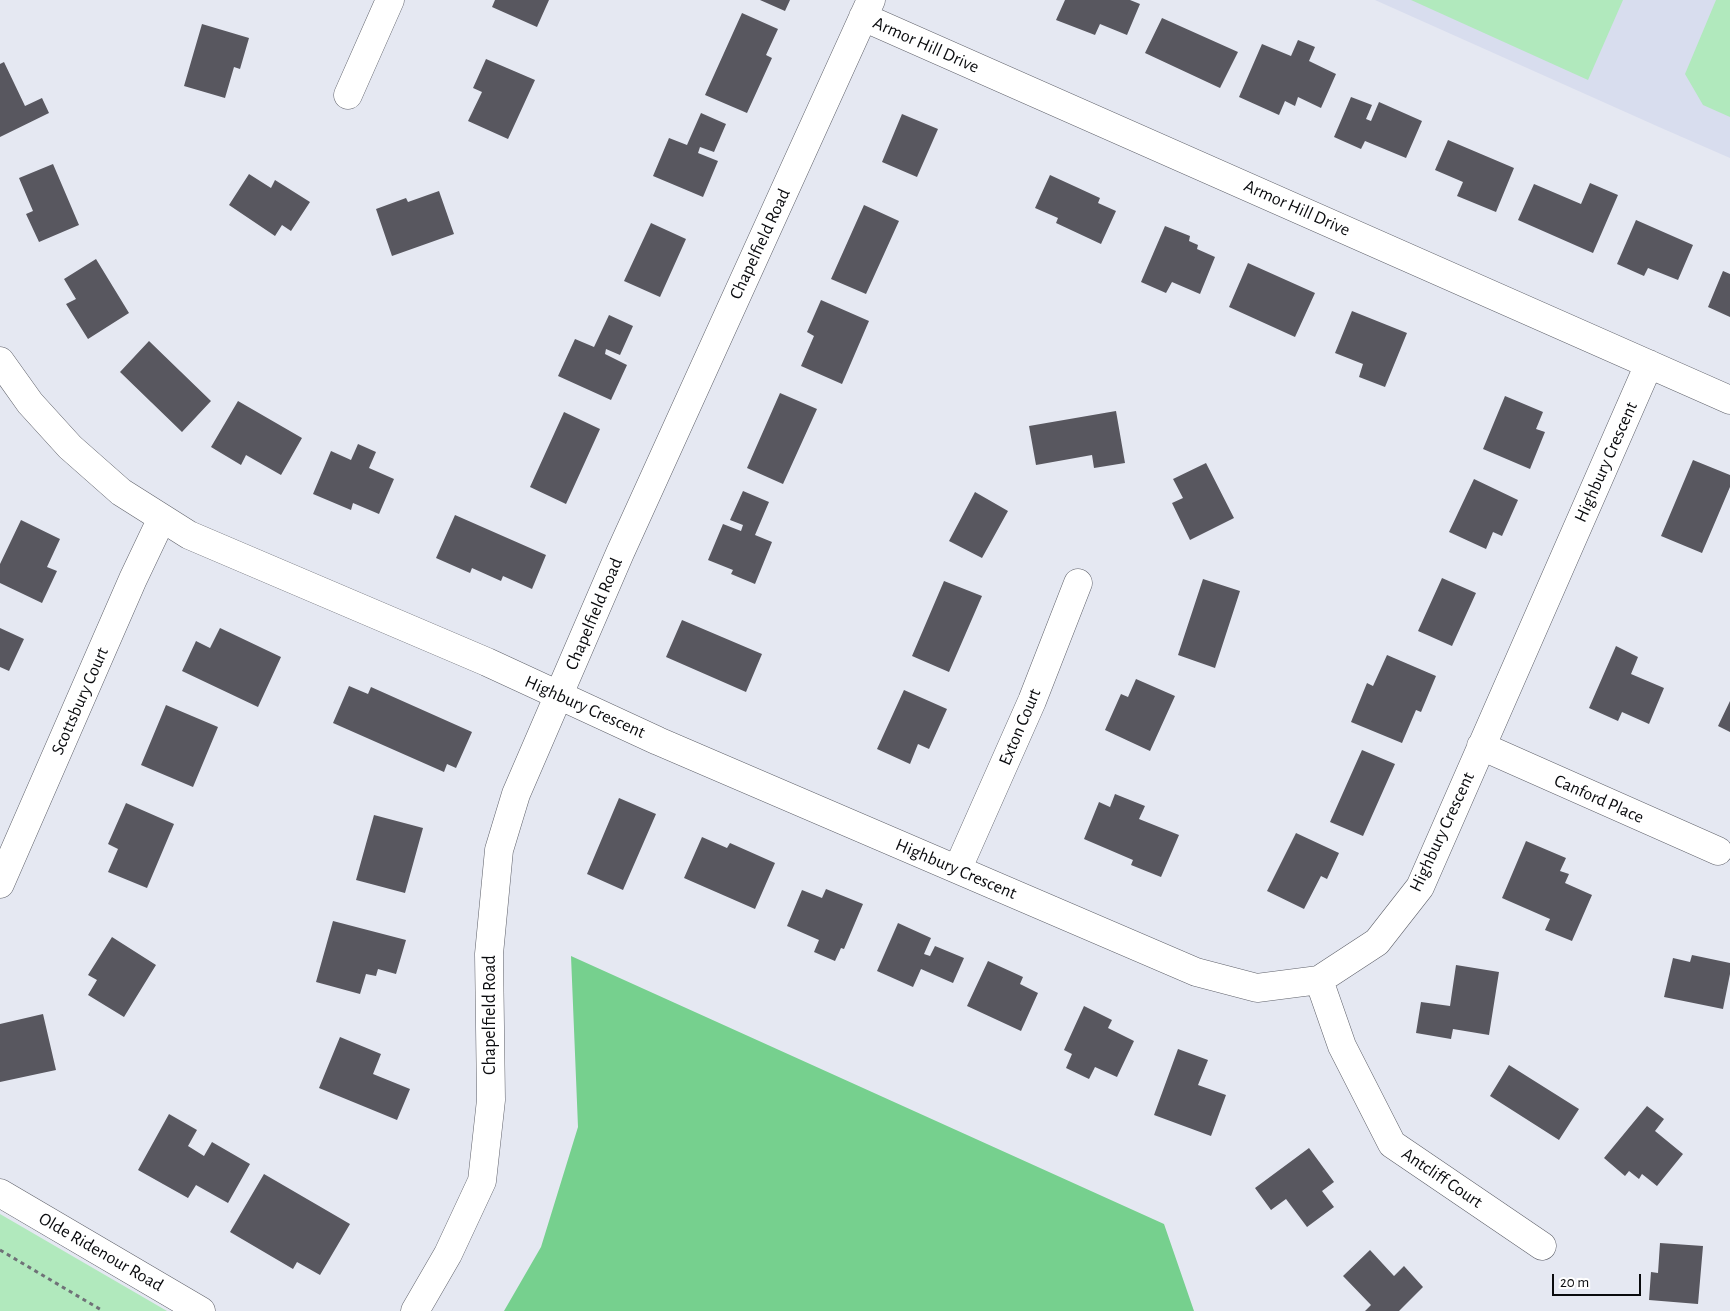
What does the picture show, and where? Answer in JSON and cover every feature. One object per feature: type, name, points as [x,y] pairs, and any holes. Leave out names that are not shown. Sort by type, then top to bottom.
[{"type":"street","points":[[348,96],[390,0]]},
{"type":"street","name":"Armor Hill Drive","points":[[867,8],[1730,400]]},
{"type":"street","name":"Chapelfield Road","points":[[415,1311],[448,1254],[482,1181],[491,1100],[489,954],[499,850],[516,794],[708,359],[867,8]]},
{"type":"street","name":"Highbury Crescent","points":[[0,361],[30,403],[70,448],[121,492],[192,536],[487,662],[685,752],[1196,972],[1257,988],[1319,980],[1377,942],[1420,888],[1649,364]]},
{"type":"street","name":"Scottsbury Court","points":[[0,884],[133,578],[162,518]]},
{"type":"street","name":"Exton Court","points":[[958,868],[1032,701],[1078,583]]},
{"type":"street","name":"Canford Place","points":[[1481,746],[1718,851]]},
{"type":"street","name":"Antcliff Court","points":[[1319,980],[1342,1046],[1392,1144],[1542,1246]]},
{"type":"street","name":"Olde Ridenour Road","points":[[0,1193],[201,1311]]},
{"type":"path","points":[[0,1250],[103,1311]]},
{"type":"shaded area","points":[[1375,0],[1730,0],[1730,158],[1659,127]]},
{"type":"green space","points":[[1411,0],[1623,0],[1588,80]]},
{"type":"green space","points":[[1716,0],[1730,0],[1730,117],[1703,105],[1685,74]]},
{"type":"green space","points":[[571,956],[1164,1224],[1194,1311],[504,1311],[541,1247],[578,1127]]},
{"type":"green space","points":[[0,1214],[167,1311],[0,1311]]},
{"type":"building","points":[[495,0],[549,0],[537,27],[492,7]]},
{"type":"building","points":[[760,0],[790,0],[785,11]]},
{"type":"building","points":[[1065,0],[1130,0],[1140,4],[1127,35],[1100,24],[1095,35],[1056,20]]},
{"type":"building","points":[[742,13],[778,29],[766,55],[772,58],[747,113],[705,95]]},
{"type":"building","points":[[1162,18],[1238,52],[1220,88],[1145,53]]},
{"type":"building","points":[[202,24],[249,38],[240,69],[234,67],[225,98],[184,86]]},
{"type":"building","points":[[1298,40],[1315,47],[1309,61],[1336,74],[1321,108],[1298,97],[1295,106],[1285,101],[1279,115],[1239,97],[1262,44],[1291,56]]},
{"type":"building","points":[[486,59],[535,80],[508,139],[468,121],[482,92],[473,88]]},
{"type":"building","points":[[4,62],[25,106],[42,98],[49,113],[0,137],[0,64]]},
{"type":"building","points":[[1351,97],[1372,105],[1366,119],[1371,121],[1379,102],[1422,121],[1406,158],[1365,141],[1361,149],[1334,137]]},
{"type":"building","points":[[701,113],[726,124],[714,152],[700,147],[698,153],[718,161],[703,197],[653,176],[669,138],[687,145]]},
{"type":"building","points":[[902,114],[938,129],[917,177],[882,162]]},
{"type":"building","points":[[1448,140],[1514,168],[1496,212],[1457,196],[1463,182],[1435,170]]},
{"type":"building","points":[[53,164],[79,225],[39,242],[26,214],[33,211],[19,178]]},
{"type":"building","points":[[249,174],[271,188],[275,180],[310,202],[291,231],[282,225],[275,236],[229,205]]},
{"type":"building","points":[[1050,175],[1100,198],[1098,203],[1116,211],[1101,244],[1056,223],[1058,218],[1035,208]]},
{"type":"building","points":[[1590,183],[1618,195],[1593,253],[1518,220],[1534,184],[1581,204]]},
{"type":"building","points":[[439,191],[454,234],[392,256],[376,209],[406,198],[408,202]]},
{"type":"building","points":[[864,205],[899,221],[866,294],[831,279]]},
{"type":"building","points":[[1636,220],[1693,245],[1678,280],[1648,268],[1644,276],[1617,264]]},
{"type":"building","points":[[651,223],[686,239],[660,297],[624,281]]},
{"type":"building","points":[[1165,226],[1190,236],[1189,241],[1198,245],[1197,249],[1215,257],[1200,294],[1172,282],[1166,293],[1141,282]]},
{"type":"building","points":[[96,259],[129,313],[88,339],[66,304],[76,299],[64,279]]},
{"type":"building","points":[[1248,263],[1315,293],[1295,337],[1229,307]]},
{"type":"building","points":[[1723,271],[1730,274],[1730,317],[1708,307]]},
{"type":"building","points":[[821,300],[869,321],[842,384],[801,366],[814,336],[807,332]]},
{"type":"building","points":[[1352,311],[1407,333],[1385,387],[1359,377],[1363,364],[1335,353]]},
{"type":"building","points":[[609,315],[633,326],[620,355],[606,349],[605,354],[627,365],[611,400],[558,376],[575,339],[594,347]]},
{"type":"building","points":[[149,341],[211,401],[182,432],[120,372]]},
{"type":"building","points":[[780,393],[817,409],[783,484],[747,468]]},
{"type":"building","points":[[1505,396],[1543,412],[1536,429],[1545,432],[1530,469],[1483,449]]},
{"type":"building","points":[[238,401],[302,438],[281,475],[246,455],[241,465],[211,447]]},
{"type":"building","points":[[1116,411],[1125,463],[1094,468],[1092,455],[1036,465],[1029,426]]},
{"type":"building","points":[[564,412],[600,429],[566,504],[530,487]]},
{"type":"building","points":[[358,444],[376,452],[369,468],[394,479],[379,514],[353,503],[351,510],[313,494],[331,451],[351,460]]},
{"type":"building","points":[[1693,460],[1730,475],[1730,487],[1702,553],[1661,536]]},
{"type":"building","points":[[1206,463],[1234,518],[1190,540],[1172,503],[1183,498],[1173,479]]},
{"type":"building","points":[[1474,479],[1518,500],[1502,536],[1493,532],[1486,549],[1449,532]]},
{"type":"building","points":[[743,491],[769,502],[755,535],[772,542],[755,584],[731,574],[733,570],[708,560],[723,524],[741,531],[743,525],[730,520]]},
{"type":"building","points":[[975,492],[1008,511],[982,558],[949,541]]},
{"type":"building","points":[[455,515],[546,555],[532,589],[503,576],[501,581],[472,568],[470,573],[436,558]]},
{"type":"building","points":[[21,520],[60,539],[47,567],[57,571],[42,603],[0,583],[0,564]]},
{"type":"building","points":[[1442,578],[1476,593],[1452,646],[1418,631]]},
{"type":"building","points":[[1203,579],[1240,591],[1215,668],[1178,655]]},
{"type":"building","points":[[944,581],[982,596],[949,672],[912,656]]},
{"type":"building","points":[[682,620],[762,654],[746,692],[666,657]]},
{"type":"building","points":[[0,628],[24,639],[9,671],[0,667]]},
{"type":"building","points":[[220,628],[281,657],[258,707],[182,671],[196,641],[210,648]]},
{"type":"building","points":[[1616,646],[1638,657],[1631,674],[1664,688],[1649,724],[1622,712],[1618,721],[1589,708]]},
{"type":"building","points":[[1387,655],[1436,676],[1421,712],[1416,710],[1402,743],[1351,722],[1367,683],[1373,686]]},
{"type":"building","points":[[1136,679],[1175,696],[1150,751],[1105,730],[1121,694],[1128,697]]},
{"type":"building","points":[[349,686],[368,694],[371,687],[472,732],[456,768],[447,764],[444,772],[333,723]]},
{"type":"building","points":[[904,690],[947,709],[929,749],[918,744],[910,764],[877,749]]},
{"type":"building","points":[[1730,701],[1730,732],[1718,726]]},
{"type":"building","points":[[166,705],[218,727],[193,787],[141,765]]},
{"type":"building","points":[[1362,750],[1395,764],[1363,836],[1330,822]]},
{"type":"building","points":[[1115,794],[1145,806],[1139,819],[1179,835],[1161,877],[1131,865],[1133,860],[1084,839],[1099,802],[1110,807]]},
{"type":"building","points":[[619,798],[656,814],[623,890],[587,874]]},
{"type":"building","points":[[126,803],[174,824],[147,888],[108,872],[118,849],[108,844]]},
{"type":"building","points":[[374,815],[423,828],[405,893],[356,880]]},
{"type":"building","points":[[1296,833],[1339,853],[1327,879],[1321,876],[1304,909],[1267,891]]},
{"type":"building","points":[[702,837],[727,848],[730,843],[775,863],[755,909],[684,878]]},
{"type":"building","points":[[1526,841],[1566,858],[1560,871],[1569,874],[1565,883],[1592,895],[1572,941],[1545,930],[1550,919],[1502,898]]},
{"type":"building","points":[[826,889],[863,904],[844,949],[841,948],[835,961],[814,952],[819,940],[787,926],[802,890],[822,898]]},
{"type":"building","points":[[333,921],[406,940],[396,974],[378,969],[376,976],[366,974],[360,994],[316,982]]},
{"type":"building","points":[[898,923],[931,938],[924,954],[930,956],[935,946],[964,958],[953,983],[921,969],[913,987],[877,971]]},
{"type":"building","points":[[112,937],[156,965],[124,1017],[88,995],[97,980],[88,975]]},
{"type":"building","points":[[1692,955],[1730,963],[1730,974],[1723,1009],[1664,997],[1673,958],[1690,962]]},
{"type":"building","points":[[988,961],[1023,977],[1020,984],[1038,993],[1021,1031],[967,1006]]},
{"type":"building","points":[[1456,965],[1499,972],[1489,1035],[1453,1029],[1451,1039],[1416,1033],[1421,1002],[1450,1006]]},
{"type":"building","points":[[1084,1006],[1112,1020],[1108,1028],[1134,1041],[1117,1077],[1095,1067],[1089,1079],[1066,1068],[1072,1054],[1064,1050]]},
{"type":"building","points":[[43,1014],[56,1070],[0,1082],[0,1024]]},
{"type":"building","points":[[340,1037],[381,1054],[373,1074],[410,1089],[397,1120],[319,1088]]},
{"type":"building","points":[[1178,1049],[1208,1060],[1198,1085],[1226,1095],[1211,1136],[1154,1115]]},
{"type":"building","points":[[1509,1065],[1579,1109],[1559,1140],[1490,1096]]},
{"type":"building","points":[[1647,1106],[1664,1119],[1655,1131],[1683,1154],[1657,1186],[1642,1174],[1639,1179],[1629,1171],[1625,1176],[1604,1158]]},
{"type":"building","points":[[169,1114],[197,1130],[188,1146],[204,1156],[212,1142],[250,1164],[228,1203],[196,1185],[188,1198],[138,1170]]},
{"type":"building","points":[[1309,1148],[1334,1182],[1322,1191],[1334,1207],[1307,1227],[1286,1199],[1271,1210],[1255,1188]]},
{"type":"building","points":[[264,1174],[350,1224],[320,1275],[297,1262],[293,1269],[230,1232]]},
{"type":"building","points":[[1660,1243],[1703,1246],[1698,1304],[1649,1300],[1651,1272],[1658,1273]]},
{"type":"building","points":[[1370,1250],[1394,1276],[1404,1266],[1423,1287],[1399,1311],[1365,1311],[1371,1305],[1343,1276]]}]
